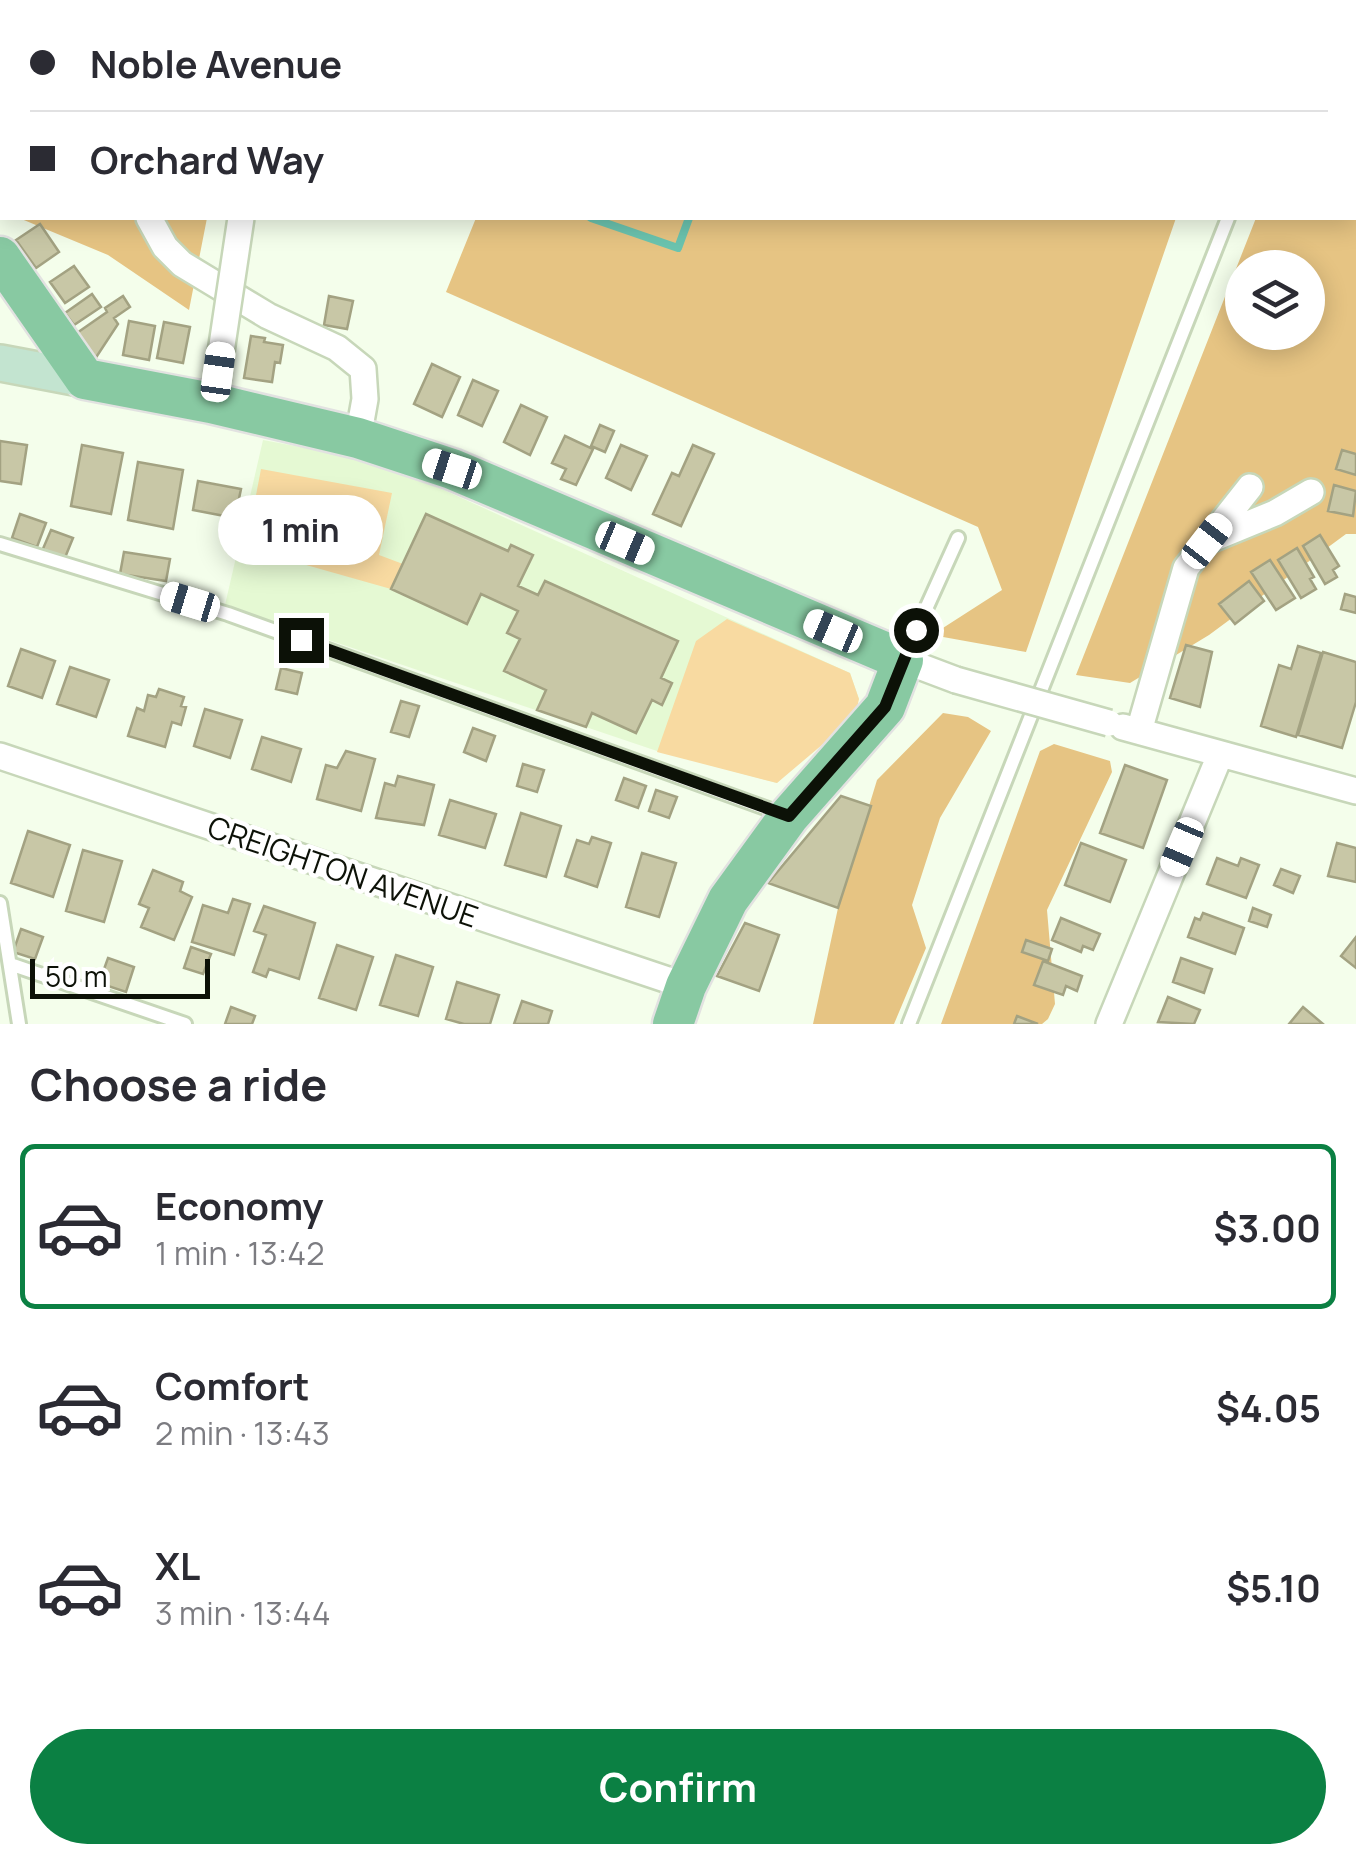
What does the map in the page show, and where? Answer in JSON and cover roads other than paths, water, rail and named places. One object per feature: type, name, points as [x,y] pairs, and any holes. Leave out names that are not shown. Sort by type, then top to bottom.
[{"type":"main road","points":[[0,257],[85,379]]},
{"type":"main road","points":[[0,364],[85,379],[214,388],[452,469],[902,660],[885,707],[789,816],[728,900],[686,986],[673,1024]]},
{"type":"street","points":[[150,220],[165,248],[182,264],[268,316],[337,348],[363,369],[365,400],[358,438]]},
{"type":"street","points":[[214,388],[241,220]]},
{"type":"street","points":[[1139,731],[1186,568],[1250,487]]},
{"type":"street","points":[[1207,541],[1275,513],[1312,492]]},
{"type":"street","points":[[902,660],[956,680],[1356,791]]},
{"type":"street","points":[[1108,1024],[1220,755]]},
{"type":"street","name":"CREIGHTON AVENUE","points":[[0,756],[686,986]]},
{"type":"lane","points":[[909,1024],[1227,220]]},
{"type":"lane","points":[[902,660],[958,538]]},
{"type":"lane","points":[[0,544],[228,614],[789,816]]},
{"type":"lane","points":[[0,903],[19,1024]]},
{"type":"lane","points":[[10,964],[185,1024]]},
{"type":"waterway","points":[[597,220],[678,248],[688,220]]}]
